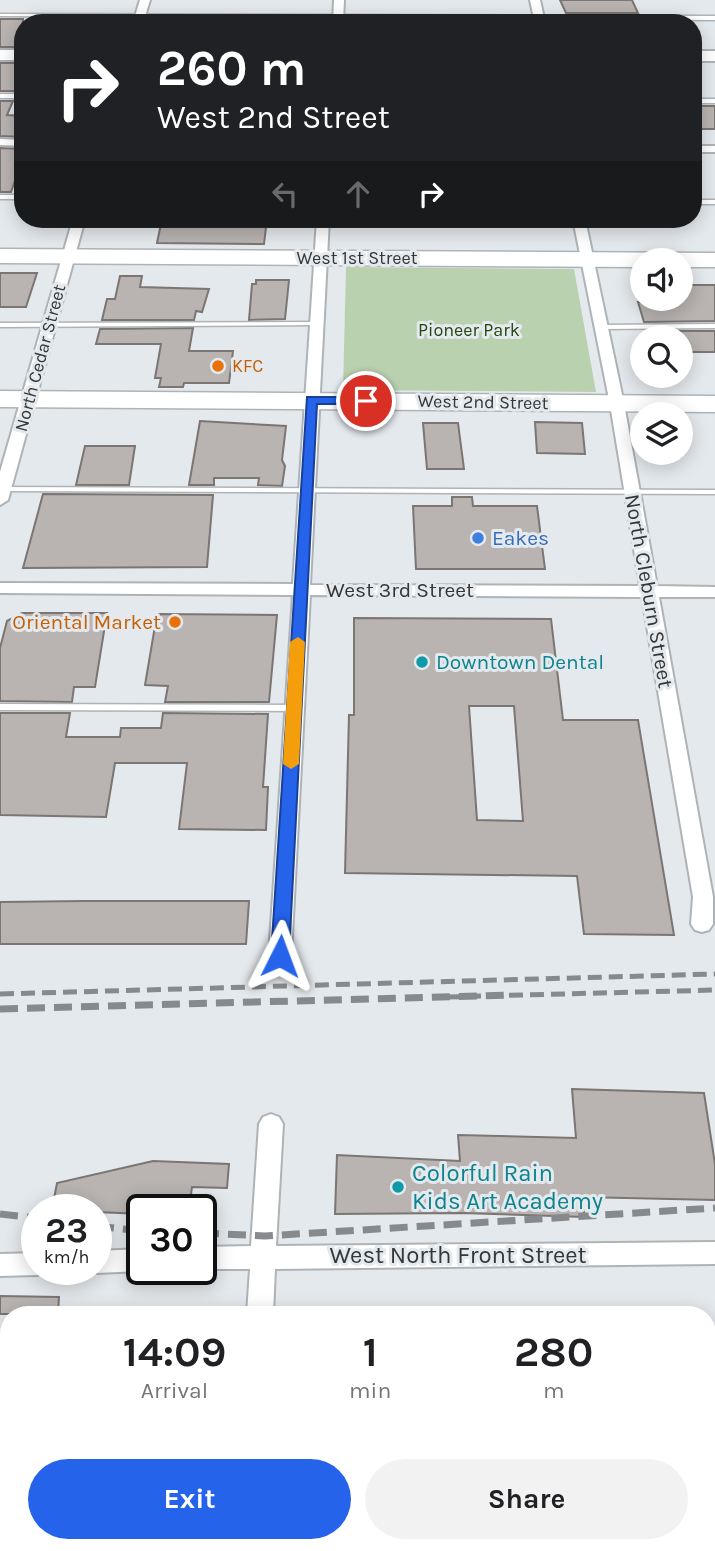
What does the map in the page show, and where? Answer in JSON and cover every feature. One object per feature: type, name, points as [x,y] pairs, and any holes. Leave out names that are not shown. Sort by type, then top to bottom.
[{"type":"highway","name":"West 1st Street","points":[[0,256],[715,260]]},
{"type":"highway","name":"West 2nd Street","points":[[0,399],[715,404]]},
{"type":"street","name":"North Cedar Street","points":[[1,492],[76,228]]},
{"type":"street","points":[[280,956],[322,228]]},
{"type":"street","name":"North Cleburn Street","points":[[581,228],[617,404],[703,897],[702,924]]},
{"type":"street","name":"West 3rd Street","points":[[0,588],[715,592]]},
{"type":"street","points":[[261,1306],[271,1124]]},
{"type":"street","name":"West North Front Street","points":[[217,1257],[715,1253]]},
{"type":"street","points":[[0,1265],[21,1264]]},
{"type":"lane","points":[[0,325],[316,324]]},
{"type":"lane","points":[[602,327],[715,326]]},
{"type":"lane","points":[[1,492],[715,492]]},
{"type":"lane","points":[[0,707],[294,708]]},
{"type":"green space","name":"Pioneer Park","points":[[346,267],[574,269],[596,392],[343,390]]},
{"type":"building","points":[[560,0],[632,0],[638,13],[566,13]]},
{"type":"building","points":[[0,19],[14,19],[14,47],[0,47]]},
{"type":"building","points":[[0,63],[14,63],[14,91],[0,91]]},
{"type":"building","points":[[0,101],[13,101],[7,115],[14,115],[14,137],[0,136]]},
{"type":"building","points":[[702,106],[715,106],[715,129],[702,129]]},
{"type":"building","points":[[0,148],[14,149],[14,184],[11,192],[0,192]]},
{"type":"building","points":[[160,228],[266,228],[264,244],[157,243]]},
{"type":"building","points":[[0,273],[37,273],[26,307],[0,307]]},
{"type":"building","points":[[120,276],[142,276],[140,287],[209,289],[202,312],[196,311],[194,320],[102,320],[107,299],[115,299]]},
{"type":"building","points":[[256,280],[289,280],[285,319],[249,320],[252,284],[256,284]]},
{"type":"building","points":[[693,285],[715,285],[715,321],[644,322],[641,311],[693,311]]},
{"type":"building","points":[[193,328],[189,351],[233,351],[229,383],[184,383],[183,387],[159,387],[161,378],[155,378],[161,344],[96,344],[100,329]]},
{"type":"building","points":[[693,331],[715,331],[715,352],[693,352]]},
{"type":"building","points":[[200,421],[286,426],[282,486],[258,485],[259,478],[214,478],[214,485],[189,485]]},
{"type":"building","points":[[535,422],[582,423],[585,454],[537,453]]},
{"type":"building","points":[[423,423],[458,423],[464,469],[427,469]]},
{"type":"building","points":[[85,446],[135,446],[129,485],[76,485]]},
{"type":"building","points":[[43,494],[213,495],[207,567],[23,568]]},
{"type":"building","name":"Eakes","points":[[452,497],[472,497],[473,506],[537,506],[545,569],[416,569],[413,506],[452,506]]},
{"type":"building","points":[[22,613],[107,613],[95,687],[74,687],[72,702],[0,701],[0,648],[7,621]]},
{"type":"building","points":[[157,614],[277,615],[269,702],[165,702],[168,686],[145,685]]},
{"type":"building","points":[[354,618],[551,619],[563,720],[638,720],[674,935],[584,934],[577,876],[345,873],[349,715],[354,715]],"holes":[[[469,706],[514,706],[523,821],[477,820]]]},
{"type":"building","points":[[0,713],[70,713],[66,737],[120,737],[121,728],[161,728],[163,713],[268,714],[263,787],[268,787],[266,830],[179,829],[187,763],[115,763],[106,817],[0,815]]},
{"type":"building","points":[[249,901],[246,944],[0,944],[0,902]]},
{"type":"building","points":[[572,1089],[704,1093],[715,1164],[715,1200],[581,1197],[585,1217],[462,1213],[335,1214],[337,1155],[460,1161],[458,1135],[576,1138]]},
{"type":"building","points":[[153,1161],[229,1164],[227,1188],[192,1187],[191,1194],[126,1194],[126,1213],[112,1213],[112,1194],[55,1194],[57,1183]]},
{"type":"building","points":[[0,1296],[59,1297],[58,1306],[0,1306]]},
{"type":"railway","points":[[0,994],[715,974]]},
{"type":"railway","points":[[446,997],[715,990]]},
{"type":"railway","points":[[0,1009],[512,995]]},
{"type":"railway","points":[[217,1234],[265,1236],[715,1208]]},
{"type":"railway","points":[[0,1214],[21,1216]]},
{"type":"railway","points":[[112,1228],[126,1229]]},
{"type":"slow traffic","points":[[291,764],[298,642]]},
{"type":"place","name":"KFC","points":[[218,366]]},
{"type":"place","name":"Eakes","points":[[478,538]]},
{"type":"place","name":"Oriental Market","points":[[175,622]]},
{"type":"place","name":"Downtown Dental","points":[[422,662]]},
{"type":"place","name":"Colorful Rain Kids Art Academy","points":[[398,1187]]},
{"type":"route","points":[[280,956],[312,400],[366,401]]}]
